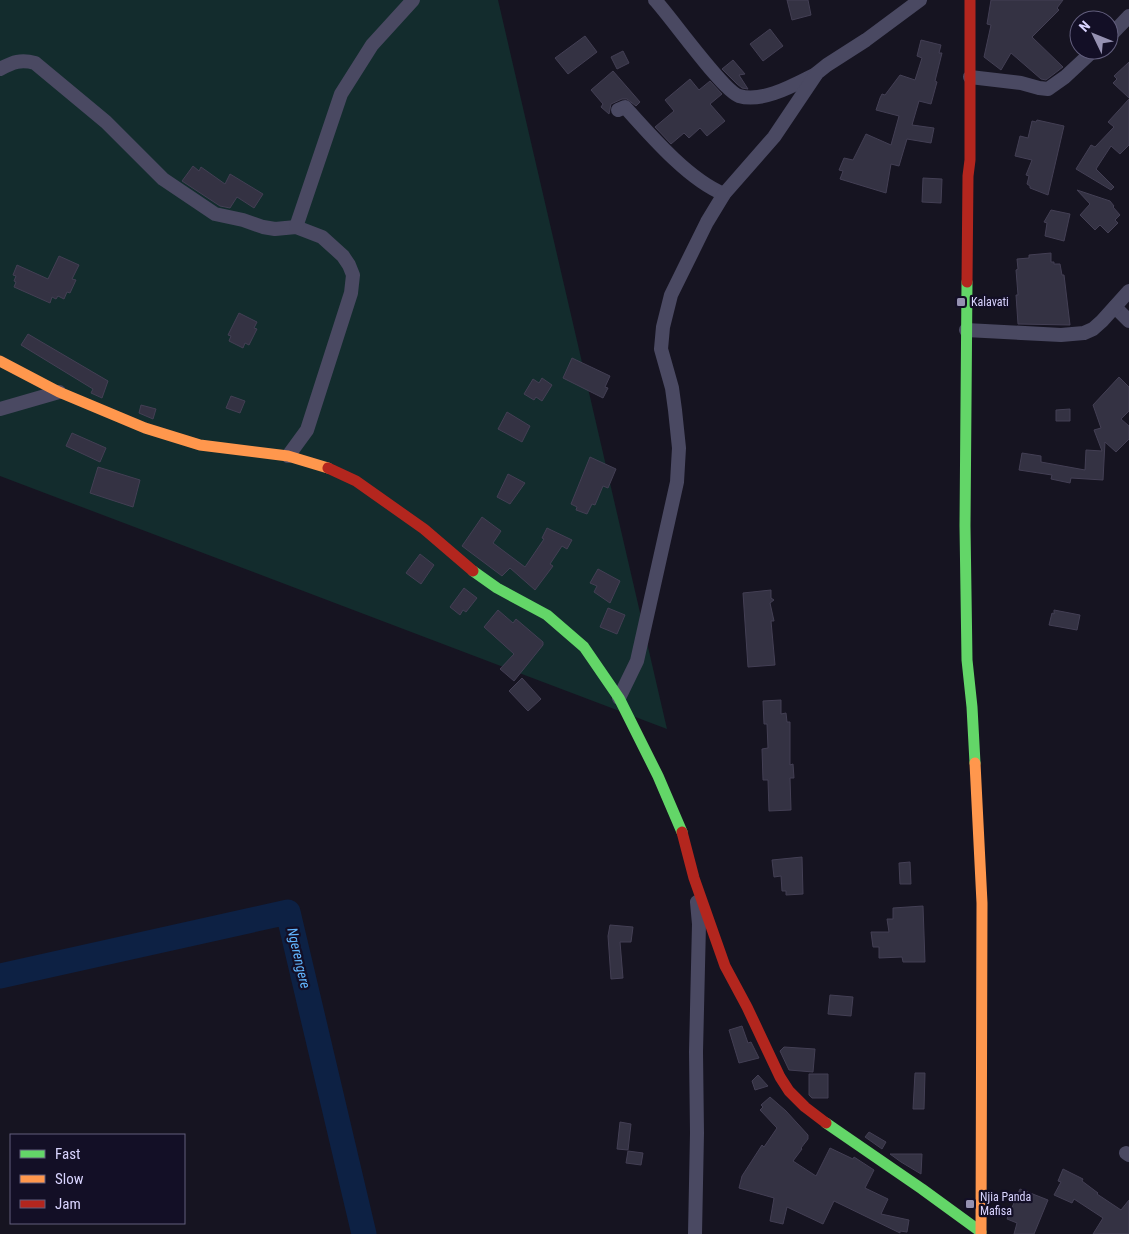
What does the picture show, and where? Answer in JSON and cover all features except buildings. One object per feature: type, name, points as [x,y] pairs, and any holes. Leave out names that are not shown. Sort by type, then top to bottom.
[{"type":"street","points":[[296,228],[342,94],[372,45],[413,0]]},
{"type":"street","points":[[655,0],[716,75],[735,94],[751,97],[768,94],[817,73],[920,0]]},
{"type":"street","points":[[970,0],[970,160],[968,176],[965,526],[967,660],[972,707],[982,903],[981,1233]]},
{"type":"street","points":[[1119,26],[1129,16]]},
{"type":"street","points":[[970,77],[1021,83],[1048,89],[1065,77],[1083,60]]},
{"type":"street","points":[[0,69],[15,61],[35,63],[106,122],[163,179],[214,214],[275,229],[296,228],[322,237],[343,256],[349,265],[353,278],[344,317],[307,430],[288,456]]},
{"type":"street","points":[[619,698],[636,661],[677,482],[679,448],[673,397],[661,349],[671,295],[706,222],[724,194],[774,137],[817,73]]},
{"type":"street","points":[[618,110],[625,108],[685,168],[708,187],[724,194]]},
{"type":"street","points":[[966,330],[1071,335],[1084,333],[1102,322],[1129,291]]},
{"type":"street","points":[[1115,307],[1129,321]]},
{"type":"street","points":[[0,360],[59,392],[145,428],[200,445],[288,456],[326,467],[356,481],[424,529],[464,565],[497,588],[547,615],[584,647],[619,698],[658,776],[682,832],[694,878],[726,966],[780,1077],[789,1091],[805,1107],[833,1129],[922,1189],[981,1233]]},
{"type":"street","points":[[0,409],[59,392]]},
{"type":"street","points":[[694,878],[699,924],[695,1234]]},
{"type":"green space","points":[[0,0],[498,0],[667,729],[0,476]]},
{"type":"waterway","name":"Ngerengere","points":[[0,976],[288,912],[364,1234]]},
{"type":"traffic: fast","points":[[967,282],[965,526],[967,660],[975,763]]},
{"type":"traffic: fast","points":[[473,571],[497,588],[547,615],[584,647],[619,698],[658,776],[682,832]]},
{"type":"traffic: fast","points":[[826,1123],[981,1232]]},
{"type":"traffic: slow","points":[[0,361],[59,392],[145,428],[200,445],[288,456],[328,468]]},
{"type":"traffic: slow","points":[[975,763],[982,903],[981,1234]]},
{"type":"traffic: jam","points":[[967,282],[968,176],[970,160],[970,0]]},
{"type":"traffic: jam","points":[[328,468],[356,481],[424,529],[473,571]]},
{"type":"traffic: jam","points":[[682,832],[694,878],[725,966],[747,1007],[780,1077],[789,1091],[805,1107],[826,1123]]},
{"type":"place","name":"Kalavati","points":[[961,302]]},
{"type":"place","name":"Njia Panda Mafisa","points":[[970,1204]]}]
